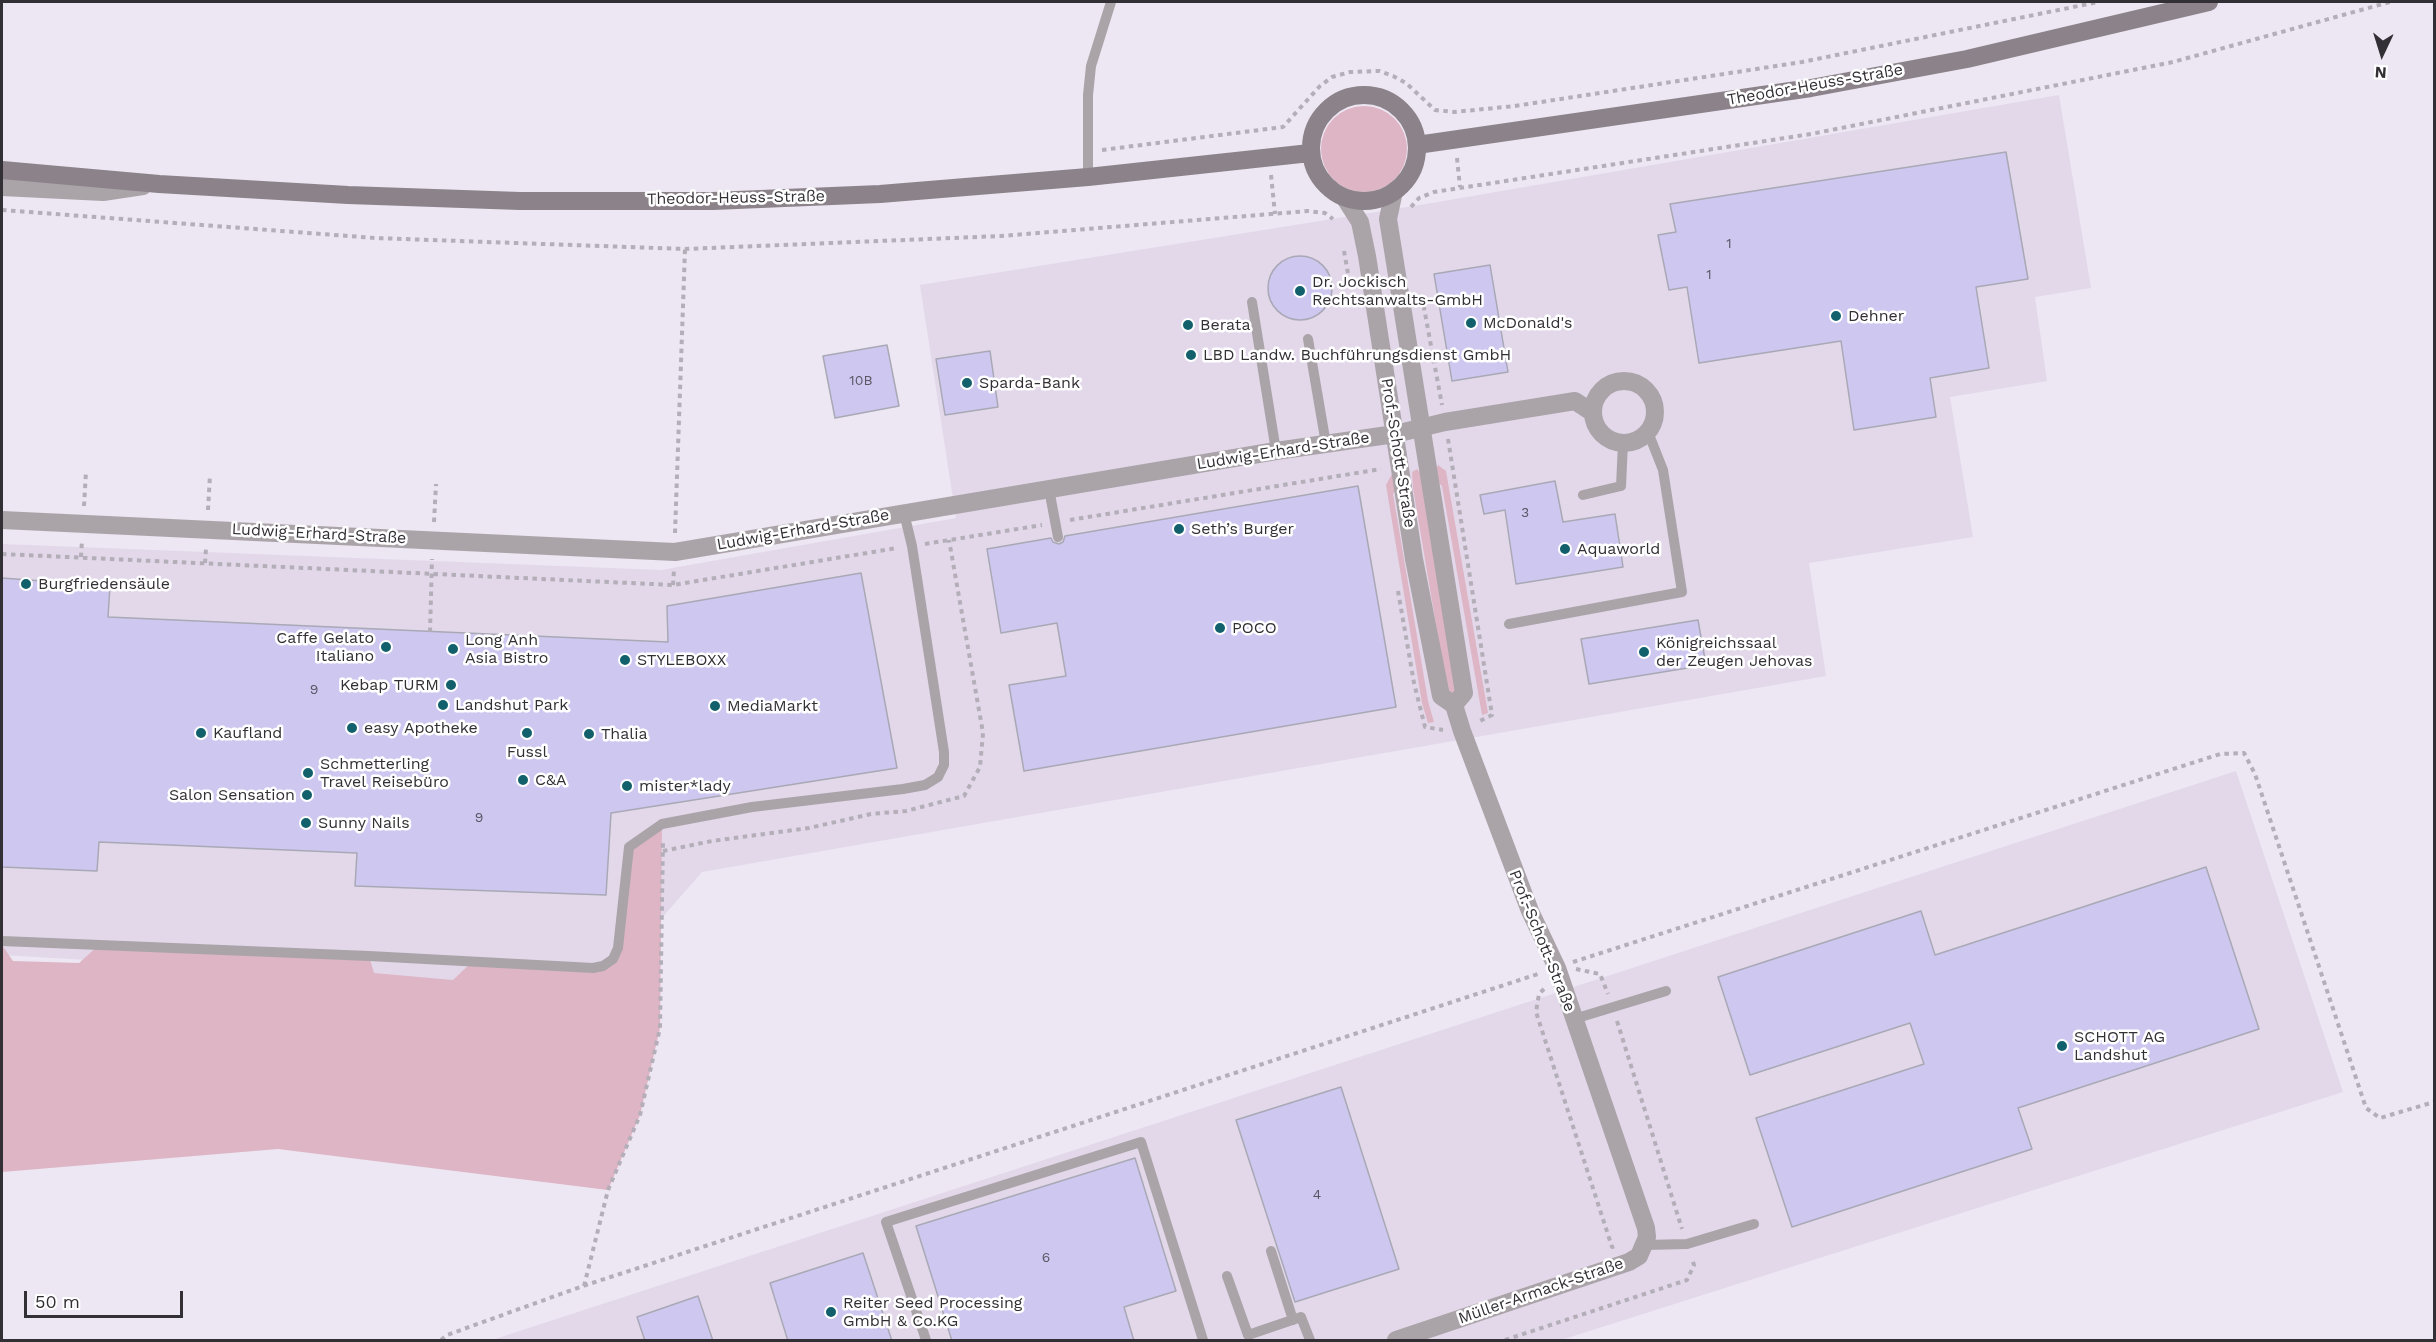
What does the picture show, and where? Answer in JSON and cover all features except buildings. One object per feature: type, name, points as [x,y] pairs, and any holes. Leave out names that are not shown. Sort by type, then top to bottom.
[{"type":"main road","name":"Theodor-Heuss-Straße","points":[[1417,145],[1811,88],[1967,59],[2209,2]]},
{"type":"main road","points":[[1359,94],[1383,98],[1394,104],[1410,122],[1417,145],[1411,171],[1394,191],[1370,201],[1344,197],[1328,187],[1316,172],[1310,153],[1313,129],[1327,109],[1342,99],[1359,94]]},
{"type":"main road","name":"Theodor-Heuss-Straße","points":[[2,170],[159,184],[348,195],[520,201],[713,201],[880,194],[1088,177],[1310,153]]},
{"type":"street","name":"Theodor-Heuss-Straße","points":[[2,187],[103,192],[159,184]]},
{"type":"street","name":"Prof.-Schott-Straße","points":[[1394,191],[1389,211],[1390,226],[1464,693],[1454,705]]},
{"type":"street","name":"Prof.-Schott-Straße","points":[[1344,197],[1355,213],[1362,231],[1414,559],[1441,696],[1454,705],[1489,806],[1530,911],[1557,968],[1646,1228],[1645,1245]]},
{"type":"street","points":[[1619,381],[1637,383],[1651,394],[1655,420],[1648,432],[1641,439],[1623,443],[1614,441],[1599,430],[1593,413],[1594,404],[1603,388],[1619,381]]},
{"type":"street","name":"Ludwig-Erhard-Straße","points":[[2,520],[675,552],[1276,451],[1395,434],[1423,426],[1575,401],[1593,413]]},
{"type":"street","name":"Müller-Armack-Straße","points":[[1396,1341],[1629,1262],[1639,1256],[1645,1245]]},
{"type":"lane","points":[[1088,177],[1091,66],[1111,2]]},
{"type":"lane","points":[[1252,302],[1276,451]]},
{"type":"lane","points":[[1308,339],[1326,444]]},
{"type":"lane","points":[[1509,624],[1682,592],[1663,470],[1648,432]]},
{"type":"lane","points":[[1583,495],[1621,486],[1623,443]]},
{"type":"lane","points":[[1049,489],[1058,537]]},
{"type":"lane","points":[[2,940],[593,968],[613,959],[618,948],[629,847],[662,824],[752,807],[925,785],[938,777],[944,765],[944,752],[912,546],[904,513]]},
{"type":"lane","points":[[1574,1018],[1666,991]]},
{"type":"lane","points":[[926,1341],[886,1222],[1141,1142],[1203,1341]]},
{"type":"lane","points":[[1645,1245],[1687,1244],[1754,1224]]},
{"type":"lane","points":[[1271,1251],[1293,1320]]},
{"type":"lane","points":[[1227,1276],[1248,1335],[1301,1317],[1310,1341]]},
{"type":"path","points":[[1087,152],[1283,127],[1320,86],[1332,77],[1350,72],[1379,71],[1394,76],[1406,83],[1435,111],[1454,112],[1526,104],[1802,62],[1940,36],[2098,2]]},
{"type":"path","points":[[1390,226],[1409,223],[1408,214],[1412,205],[1419,198],[1460,187],[1511,182],[1811,134],[2162,64],[2390,2]]},
{"type":"path","points":[[2,210],[375,238],[685,249],[1001,236],[1308,211],[1325,213],[1336,221]]},
{"type":"path","points":[[675,552],[685,249]]},
{"type":"path","points":[[1422,293],[1492,715],[1462,732]]},
{"type":"path","points":[[663,851],[712,841],[809,828],[871,814],[906,811],[964,796],[980,767],[983,733],[949,540]]},
{"type":"path","points":[[441,1341],[447,1335],[583,1286],[2220,754],[2244,753],[2255,774],[2366,1108],[2380,1118],[2434,1102]]},
{"type":"path","points":[[583,1286],[608,1190],[640,1115],[660,1028],[662,824]]},
{"type":"path","points":[[1505,1341],[1687,1280],[1694,1265],[1600,974],[1587,970],[1557,968]]},
{"type":"path","points":[[1557,968],[1539,994],[1536,1012],[1612,1246],[1645,1245]]},
{"type":"shaded area","points":[[2059,95],[2091,288],[2035,297],[2047,381],[1950,397],[1973,537],[1809,563],[1826,676],[702,872],[599,990],[2,955],[2,544],[661,570],[956,518],[920,285],[1426,204]]},
{"type":"shaded area","points":[[1364,106],[1380,110],[1394,119],[1403,133],[1407,149],[1403,165],[1394,179],[1380,188],[1364,192],[1348,188],[1334,179],[1325,165],[1321,149],[1325,133],[1334,119],[1348,110]]},
{"type":"shaded area","points":[[1438,465],[1446,471],[1488,713],[1482,715],[1442,486],[1436,480],[1435,472]]},
{"type":"shaded area","points":[[1417,469],[1421,474],[1458,689],[1454,694],[1447,690],[1413,488],[1412,472]]},
{"type":"shaded area","points":[[1393,472],[1399,485],[1393,494],[1428,701],[1434,722],[1428,723],[1422,703],[1386,485]]},
{"type":"shaded area","points":[[2236,771],[2343,1092],[1561,1340],[492,1340]]},
{"type":"shaded area","points":[[662,824],[660,1028],[640,1115],[608,1190],[278,1149],[2,1172],[2,945],[13,961],[79,963],[98,946],[369,956],[374,973],[453,980],[473,961],[582,967],[613,959],[629,847]]},
{"type":"place","name":"Dr. Jockisch Rechtsanwalts-GmbH","points":[[1300,291]]},
{"type":"place","name":"Dehner","points":[[1836,316]]},
{"type":"place","name":"McDonald's","points":[[1471,323]]},
{"type":"place","name":"Berata","points":[[1188,325]]},
{"type":"place","name":"LBD Landw. Buchführungsdienst GmbH","points":[[1191,355]]},
{"type":"place","name":"Sparda-Bank","points":[[967,383]]},
{"type":"place","name":"Seth’s Burger","points":[[1179,529]]},
{"type":"place","name":"Aquaworld","points":[[1565,549]]},
{"type":"place","name":"Burgfriedensäule","points":[[26,584]]},
{"type":"place","name":"POCO","points":[[1220,628]]},
{"type":"place","name":"Caffe Gelato Italiano","points":[[386,647]]},
{"type":"place","name":"Long Anh Asia Bistro","points":[[453,649]]},
{"type":"place","name":"Königreichssaal der Zeugen Jehovas","points":[[1644,652]]},
{"type":"place","name":"STYLEBOXX","points":[[625,660]]},
{"type":"place","name":"Kebap TURM","points":[[451,685]]},
{"type":"place","name":"Landshut Park","points":[[443,705]]},
{"type":"place","name":"MediaMarkt","points":[[715,706]]},
{"type":"place","name":"easy Apotheke","points":[[352,728]]},
{"type":"place","name":"Kaufland","points":[[201,733]]},
{"type":"place","name":"Fussl","points":[[527,733]]},
{"type":"place","name":"Thalia","points":[[589,734]]},
{"type":"place","name":"Schmetterling Travel Reisebüro","points":[[308,773]]},
{"type":"place","name":"C&A","points":[[523,780]]},
{"type":"place","name":"mister*lady","points":[[627,786]]},
{"type":"place","name":"Salon Sensation","points":[[307,795]]},
{"type":"place","name":"Sunny Nails","points":[[306,823]]},
{"type":"place","name":"SCHOTT AG Landshut","points":[[2062,1046]]},
{"type":"place","name":"Reiter Seed Processing GmbH & Co.KG","points":[[831,1312]]}]
